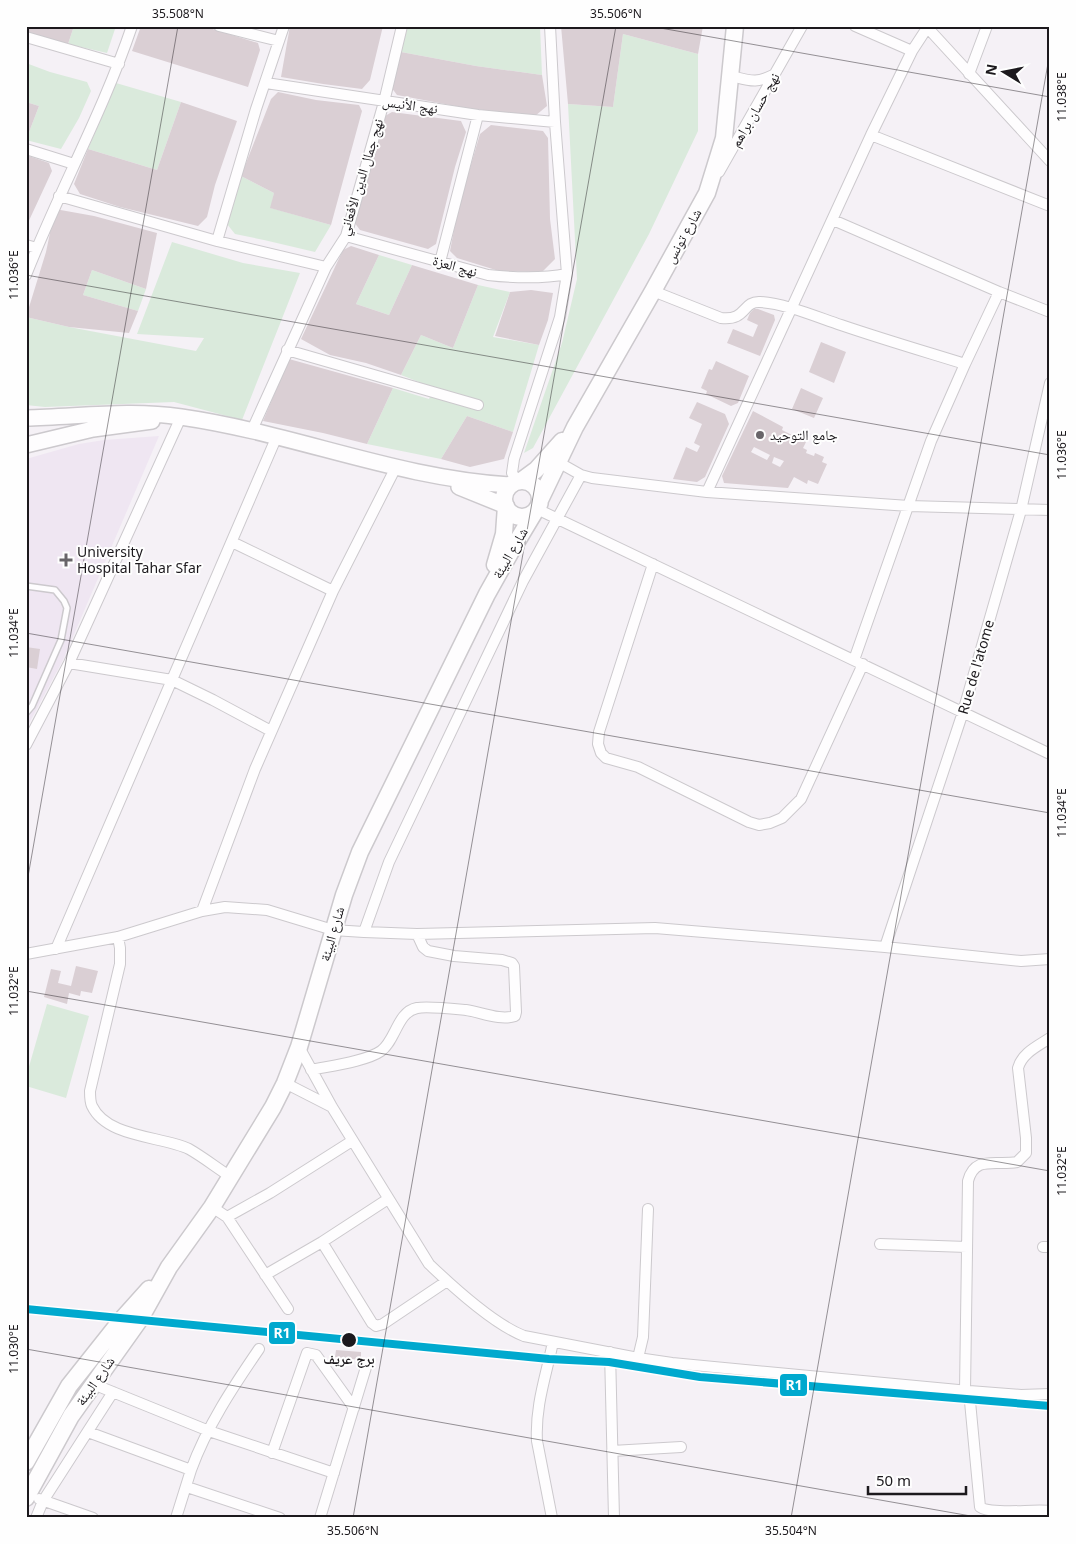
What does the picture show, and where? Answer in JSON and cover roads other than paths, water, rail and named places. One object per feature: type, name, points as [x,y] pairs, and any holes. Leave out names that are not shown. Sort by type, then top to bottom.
[{"type":"main road","name":"شارع تونس","points":[[537,507],[575,427],[707,193],[724,138],[735,26]]},
{"type":"main road","name":"شارع تونس","points":[[517,483],[536,470],[575,427]]},
{"type":"main road","points":[[517,483],[533,485],[540,494],[537,507],[530,516],[518,517],[513,515],[506,506],[505,495],[517,483]]},
{"type":"main road","name":"شارع البيئة","points":[[487,594],[504,534],[506,506]]},
{"type":"main road","name":"شارع البيئة","points":[[26,1462],[69,1386],[123,1318],[169,1267],[212,1207],[273,1107],[299,1047],[333,930],[360,852],[487,594],[537,507]]},
{"type":"main road","name":"شارع البيئة","points":[[31,1497],[71,1416],[140,1319],[169,1267]]},
{"type":"street","points":[[26,275],[59,196],[119,64],[132,26]]},
{"type":"street","points":[[219,26],[279,41]]},
{"type":"street","points":[[217,241],[256,109],[284,26]]},
{"type":"street","name":"نهج جمال الدين الأفعاني","points":[[252,430],[326,267],[346,236],[384,102],[402,26]]},
{"type":"street","points":[[26,418],[137,412],[181,417],[252,430],[430,475],[482,484],[517,483],[512,473],[514,459],[560,317],[567,274],[555,122],[550,26]]},
{"type":"street","name":"نهج حسان براهم","points":[[707,193],[802,26]]},
{"type":"street","points":[[855,26],[912,51]]},
{"type":"street","points":[[969,74],[986,26]]},
{"type":"street","points":[[707,492],[872,135],[912,51],[927,27],[969,74],[1049,157]]},
{"type":"street","points":[[26,37],[119,64]]},
{"type":"street","points":[[731,76],[761,81],[776,73]]},
{"type":"street","name":"نهج الأنيس","points":[[266,83],[478,115],[555,122]]},
{"type":"street","points":[[440,262],[478,115]]},
{"type":"street","points":[[872,135],[1050,206]]},
{"type":"street","points":[[26,149],[74,164]]},
{"type":"street","points":[[59,196],[217,241],[326,267]]},
{"type":"street","points":[[833,220],[1050,312]]},
{"type":"street","name":"نهج العزة","points":[[346,236],[488,275],[511,278],[548,278],[567,274]]},
{"type":"street","points":[[26,245],[37,248]]},
{"type":"street","points":[[653,291],[721,318],[738,317],[754,302],[792,309],[965,364]]},
{"type":"street","points":[[653,564],[599,732],[598,744],[601,753],[606,758],[638,767],[749,822],[759,825],[782,818],[801,799],[858,662],[931,441],[999,292]]},
{"type":"street","points":[[288,350],[478,405]]},
{"type":"street","name":"Rue de l'atome","points":[[885,946],[963,712],[1021,510],[1050,384]]},
{"type":"street","points":[[26,445],[93,429],[181,417]]},
{"type":"street","points":[[26,745],[69,663],[181,417]]},
{"type":"street","points":[[56,949],[277,436]]},
{"type":"street","points":[[558,462],[592,478],[707,492],[909,506],[1050,510]]},
{"type":"street","points":[[202,912],[255,768],[271,731],[333,591],[396,467]]},
{"type":"street","points":[[364,932],[389,862],[523,580],[581,474]]},
{"type":"street","points":[[430,475],[506,506]]},
{"type":"street","points":[[537,507],[558,519],[1050,754]]},
{"type":"street","points":[[232,542],[333,591]]},
{"type":"street","points":[[69,663],[172,680],[271,731]]},
{"type":"street","points":[[26,954],[118,937],[225,907],[267,910],[333,930],[364,932],[417,934],[655,928],[885,946],[1021,961],[1050,959]]},
{"type":"street","points":[[312,1070],[372,1056],[390,1042],[407,1013],[417,1008],[466,1010],[503,1018],[515,1016],[514,966],[512,963],[502,960],[454,956],[428,951],[423,947],[417,934]]},
{"type":"street","points":[[118,937],[120,964],[90,1091],[92,1105],[100,1117],[115,1126],[144,1138],[189,1149],[231,1177]]},
{"type":"street","points":[[1050,1038],[1024,1056],[1018,1068],[1026,1153],[1017,1162],[980,1164],[971,1171],[968,1181],[967,1247],[967,1391],[979,1505],[981,1509],[1050,1512]]},
{"type":"street","points":[[299,1047],[352,1141],[429,1264],[447,1281],[510,1331],[524,1336],[638,1358],[858,1382],[1022,1395],[1050,1394]]},
{"type":"street","points":[[285,1083],[332,1107]]},
{"type":"street","points":[[227,1217],[270,1193],[352,1141]]},
{"type":"street","points":[[265,1275],[322,1242],[388,1199]]},
{"type":"street","points":[[212,1207],[227,1217],[288,1309]]},
{"type":"street","points":[[638,1358],[643,1337],[648,1209]]},
{"type":"street","points":[[322,1242],[372,1323],[376,1326],[383,1324],[447,1281]]},
{"type":"street","points":[[880,1244],[967,1247]]},
{"type":"street","points":[[552,1518],[536,1428],[537,1411],[553,1342]]},
{"type":"street","points":[[176,1518],[191,1470],[209,1431],[227,1396],[259,1349]]},
{"type":"street","points":[[610,1352],[614,1518]]},
{"type":"street","points":[[272,1452],[307,1353],[316,1355],[354,1408]]},
{"type":"street","points":[[320,1518],[367,1364]]},
{"type":"street","points":[[93,1384],[209,1431],[334,1473]]},
{"type":"street","points":[[31,1497],[88,1432],[113,1392]]},
{"type":"street","points":[[88,1432],[191,1470]]},
{"type":"street","points":[[612,1451],[681,1447]]},
{"type":"street","points":[[187,1487],[280,1518]]},
{"type":"street","points":[[31,1497],[79,1515],[93,1518]]},
{"type":"street","points":[[31,1497],[36,1518]]},
{"type":"lane","points":[[26,586],[55,590],[67,608],[62,640],[32,706],[26,713]]},
{"type":"place","name":"جامع التوحيد","points":[[760,435]]},
{"type":"place","name":"University Hospital Tahar Sfar","points":[[66,560]]},
{"type":"place","name":"برج عريف","points":[[349,1340]]}]
